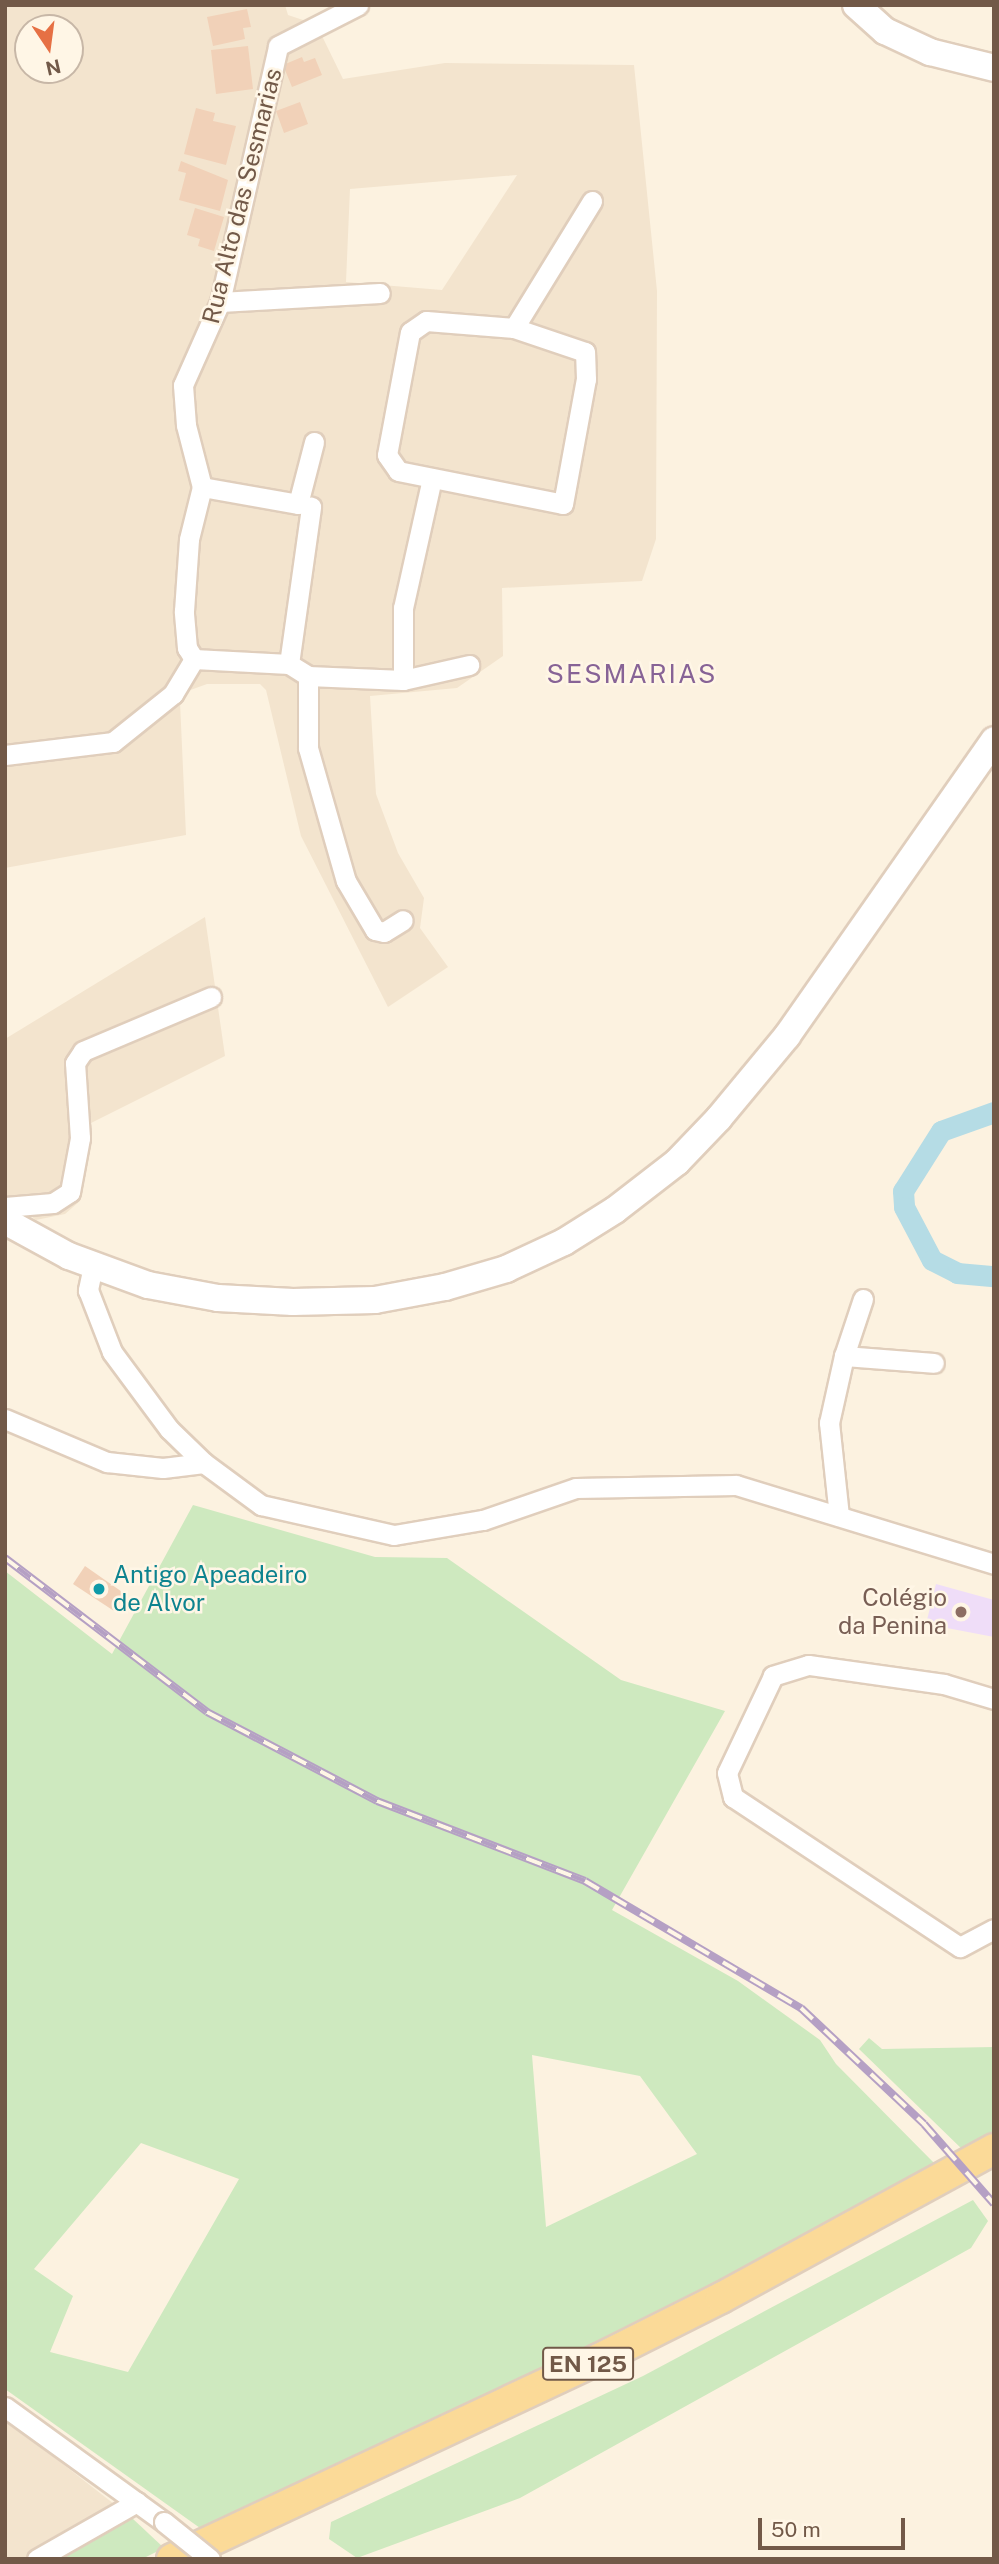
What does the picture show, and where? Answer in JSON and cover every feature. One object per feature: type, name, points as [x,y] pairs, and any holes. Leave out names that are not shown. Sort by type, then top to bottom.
[{"type":"main road","points":[[856,5],[885,31],[930,52],[994,68]]},
{"type":"main road","points":[[5,1221],[27,1237],[93,1266],[148,1285],[218,1298],[375,1300],[458,1284],[506,1269],[564,1242],[615,1210],[677,1162],[719,1118],[787,1036],[994,740]]},
{"type":"main road","name":"EN 125","points":[[172,2559],[623,2347],[994,2149]]},
{"type":"main road","name":"EN 125","points":[[209,2559],[702,2327],[994,2167]]},
{"type":"street","name":"Rua Alto das Sesmarias","points":[[194,659],[187,648],[184,611],[189,539],[202,487],[186,425],[183,385],[220,302],[278,46],[358,5]]},
{"type":"street","points":[[514,328],[592,201]]},
{"type":"street","points":[[220,302],[380,293]]},
{"type":"street","points":[[426,321],[514,328],[585,352],[586,379],[563,504],[432,478],[398,471],[387,455],[410,332],[426,321]]},
{"type":"street","points":[[289,664],[311,507],[314,442]]},
{"type":"street","points":[[403,680],[403,608],[432,478]]},
{"type":"street","points":[[202,487],[311,507]]},
{"type":"street","points":[[5,755],[113,742],[173,694],[194,659],[289,664],[308,676],[403,680],[469,665]]},
{"type":"street","points":[[308,676],[308,748],[346,881],[379,933],[403,920]]},
{"type":"street","points":[[5,1207],[52,1203],[70,1192],[80,1138],[75,1063],[83,1051],[211,997]]},
{"type":"street","points":[[93,1266],[88,1290],[112,1352],[169,1429],[204,1463],[261,1505],[394,1535],[483,1520],[576,1488],[651,1484],[736,1485],[994,1564]]},
{"type":"street","points":[[839,1516],[829,1423],[844,1356],[863,1299]]},
{"type":"street","points":[[844,1356],[934,1363]]},
{"type":"street","points":[[5,1419],[107,1462],[163,1468],[204,1463]]},
{"type":"street","points":[[994,1699],[944,1684],[808,1665],[773,1676],[727,1773],[733,1797],[960,1947],[994,1929]]},
{"type":"street","points":[[5,2407],[164,2522],[209,2559]]},
{"type":"street","points":[[37,2559],[137,2502]]},
{"type":"shaded area","points":[[5,5],[285,5],[288,15],[306,21],[322,36],[343,79],[445,63],[634,65],[657,291],[656,539],[642,581],[502,588],[503,656],[457,688],[370,696],[376,794],[398,853],[424,898],[420,928],[448,967],[388,1007],[301,836],[266,690],[260,684],[207,684],[185,692],[180,702],[186,835],[5,868]],"holes":[[[517,175],[442,290],[346,282],[350,189]]]},
{"type":"shaded area","points":[[205,917],[225,1056],[91,1123],[80,1201],[65,1214],[36,1220],[5,1195],[5,1039]]},
{"type":"shaded area","name":"Colégio da Penina","points":[[936,1584],[994,1600],[994,1637],[926,1624]]},
{"type":"shaded area","points":[[5,2419],[132,2518],[56,2559],[5,2559]]},
{"type":"green space","points":[[193,1505],[375,1557],[447,1558],[621,1680],[725,1711],[612,1910],[738,1981],[820,2040],[836,2064],[937,2166],[708,2292],[200,2528],[5,2389],[5,1571],[112,1654]],"holes":[[[532,2055],[640,2076],[697,2154],[546,2227]],[[141,2143],[239,2179],[128,2372],[50,2352],[73,2296],[34,2269]]]},
{"type":"green space","points":[[869,2038],[882,2049],[994,2047],[994,2135],[965,2152],[859,2049]]},
{"type":"green space","points":[[973,2200],[988,2221],[971,2248],[520,2498],[357,2558],[329,2539],[331,2522],[643,2376]]},
{"type":"green space","points":[[132,2518],[164,2548],[142,2559],[56,2559]]},
{"type":"building","points":[[247,9],[251,27],[243,28],[245,39],[213,46],[207,17]]},
{"type":"building","points":[[248,46],[253,89],[216,94],[211,50]]},
{"type":"building","points":[[302,57],[304,62],[315,58],[322,75],[292,87],[283,65]]},
{"type":"building","points":[[300,102],[308,124],[284,133],[276,111]]},
{"type":"building","points":[[196,108],[215,113],[213,121],[236,126],[226,165],[184,154]]},
{"type":"building","points":[[181,161],[228,180],[220,211],[179,200],[186,173],[178,171]]},
{"type":"building","points":[[195,208],[224,217],[214,251],[198,246],[200,239],[187,235]]},
{"type":"building","name":"Antigo Apeadeiro de Alvor","points":[[85,1566],[125,1594],[114,1611],[73,1584]]},
{"type":"waterway","points":[[994,1112],[941,1131],[903,1191],[904,1207],[932,1260],[957,1273],[994,1276]]},
{"type":"railway","points":[[5,1558],[207,1712],[377,1801],[585,1881],[801,2008],[924,2124],[994,2204]]},
{"type":"place","name":"Antigo Apeadeiro de Alvor","points":[[99,1589]]},
{"type":"place","name":"Colégio da Penina","points":[[961,1612]]},
{"type":"district","name":"SESMARIAS","points":[[632,674]]}]
